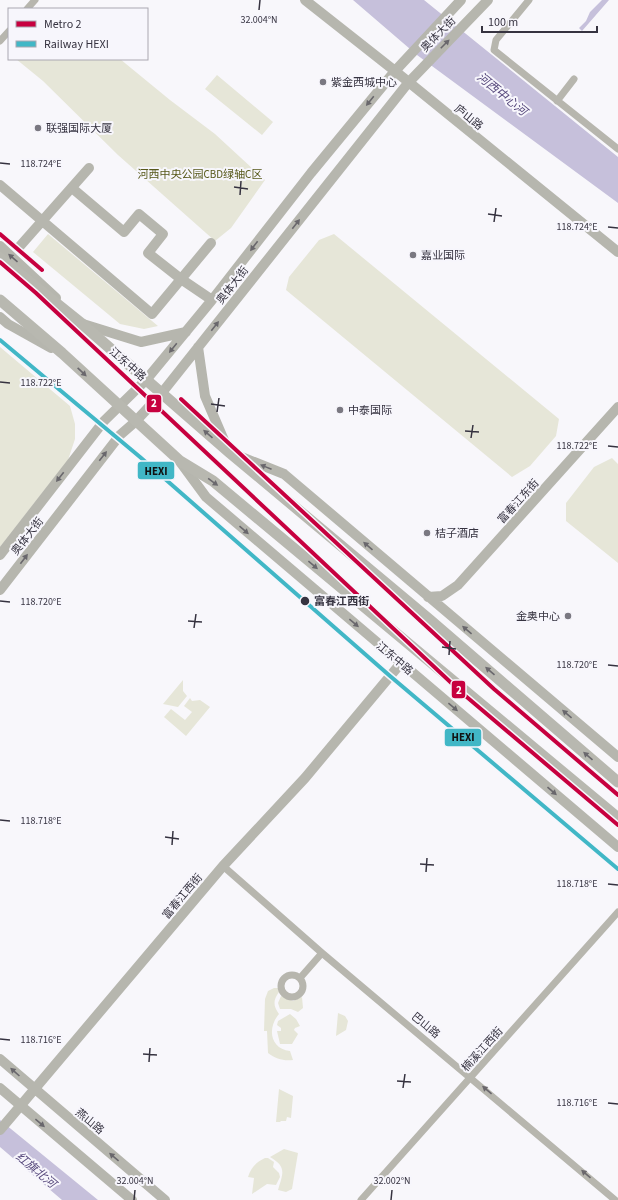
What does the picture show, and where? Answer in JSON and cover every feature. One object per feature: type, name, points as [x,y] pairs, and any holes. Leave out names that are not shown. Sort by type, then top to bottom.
[{"type":"main road","name":"江东中路","points":[[0,258],[81,323],[161,394],[430,620],[618,782]]},
{"type":"main road","name":"江东中路","points":[[0,300],[62,353],[135,422],[180,461],[214,481],[618,818]]},
{"type":"street","points":[[28,8],[35,0]]},
{"type":"street","name":"庐山路","points":[[305,0],[618,252]]},
{"type":"street","name":"奥体大街","points":[[2,550],[104,421],[146,380],[186,332],[311,173],[395,71],[461,0]]},
{"type":"street","name":"奥体大街","points":[[0,590],[120,435],[135,422],[161,394],[408,82],[488,0]]},
{"type":"street","points":[[529,0],[496,40],[494,50],[618,149]]},
{"type":"street","points":[[0,41],[8,32]]},
{"type":"street","points":[[557,101],[574,79]]},
{"type":"street","points":[[20,246],[43,222],[89,168]]},
{"type":"street","points":[[0,184],[152,314],[211,243]]},
{"type":"street","points":[[72,188],[124,232],[139,214],[163,234],[148,253],[181,279],[212,300]]},
{"type":"street","name":"江东中路","points":[[0,246],[37,279],[81,323]]},
{"type":"street","name":"江东中路","points":[[0,317],[8,324],[62,353]]},
{"type":"street","points":[[81,323],[141,342],[186,332]]},
{"type":"street","points":[[198,348],[205,396],[229,452]]},
{"type":"street","name":"富春江东街","points":[[428,597],[442,596],[458,585],[618,407]]},
{"type":"street","name":"江东中路","points":[[229,452],[284,474],[618,757]]},
{"type":"street","name":"江东中路","points":[[180,461],[206,497],[618,847]]},
{"type":"street","name":"富春江西街","points":[[0,1130],[223,866],[305,778],[401,663]]},
{"type":"street","name":"巴山路","points":[[223,866],[322,953],[471,1077],[615,1200]]},
{"type":"street","name":"楠溪江西街","points":[[361,1200],[618,912]]},
{"type":"street","points":[[300,978],[322,953]]},
{"type":"street","name":"燕山路","points":[[0,1059],[165,1200]]},
{"type":"street","points":[[0,1088],[132,1200]]},
{"type":"green space","name":"河西中央公园CBD绿轴C区","points":[[17,60],[121,60],[215,134],[265,180],[231,228],[215,241],[118,155],[43,81]]},
{"type":"green space","points":[[217,75],[273,122],[262,135],[205,89]]},
{"type":"green space","points":[[48,234],[158,326],[144,329],[120,324],[33,252]]},
{"type":"green space","points":[[334,234],[559,419],[556,436],[530,466],[512,477],[286,290],[289,277],[319,240]]},
{"type":"green space","points":[[0,347],[70,406],[75,424],[75,439],[68,460],[0,547]]},
{"type":"green space","points":[[612,458],[618,464],[618,563],[566,521],[566,503],[594,467]]},
{"type":"green space","points":[[183,680],[183,691],[187,696],[178,707],[163,704]]},
{"type":"green space","points":[[190,698],[192,701],[200,700],[210,707],[186,736],[164,717],[171,709],[185,720],[192,712],[184,706]]},
{"type":"green space","points":[[278,988],[279,992],[274,1003],[279,1014],[273,1025],[272,1037],[278,1046],[290,1051],[293,1060],[280,1059],[268,1053],[267,1031],[264,1031],[265,999],[268,991]]},
{"type":"green space","points":[[281,996],[293,1001],[302,997],[303,1008],[298,1012],[291,1009],[280,1009],[278,1003]]},
{"type":"green space","points":[[338,1013],[345,1016],[348,1021],[346,1030],[336,1036]]},
{"type":"green space","points":[[290,1014],[296,1019],[300,1026],[294,1030],[298,1034],[292,1044],[280,1044],[277,1031],[281,1031],[281,1028],[277,1025],[278,1021]]},
{"type":"green space","points":[[279,1089],[293,1096],[291,1118],[287,1117],[286,1121],[276,1122]]},
{"type":"green space","points":[[284,1149],[298,1153],[292,1189],[286,1192],[278,1190],[282,1171],[279,1164],[270,1157]]},
{"type":"green space","points":[[265,1158],[268,1158],[274,1162],[273,1167],[279,1173],[280,1177],[276,1185],[267,1184],[252,1194],[254,1178],[248,1177],[254,1166]]},
{"type":"water","name":"河西中心河","points":[[353,0],[424,0],[618,157],[618,203],[417,55]]},
{"type":"water","points":[[602,0],[609,0],[582,31],[579,28],[586,21],[590,12]]},
{"type":"water","name":"红旗北河","points":[[0,1120],[98,1200],[62,1200],[0,1147]]},
{"type":"metro line","name":"2","points":[[0,234],[42,270]]},
{"type":"metro line","name":"2","points":[[0,262],[36,293],[462,693],[618,825]]},
{"type":"metro line","name":"2","points":[[181,399],[494,689],[618,795]]},
{"type":"rail line","name":"HEXI","points":[[0,340],[140,457],[390,676],[618,869]]},
{"type":"place","name":"紫金西城中心","points":[[323,82]]},
{"type":"place","name":"联强国际大厦","points":[[38,128]]},
{"type":"place","name":"嘉业国际","points":[[413,255]]},
{"type":"place","name":"中泰国际","points":[[340,410]]},
{"type":"place","name":"桔子酒店","points":[[427,533]]},
{"type":"place","name":"富春江西街","points":[[305,601]]},
{"type":"place","name":"金奥中心","points":[[568,616]]}]
